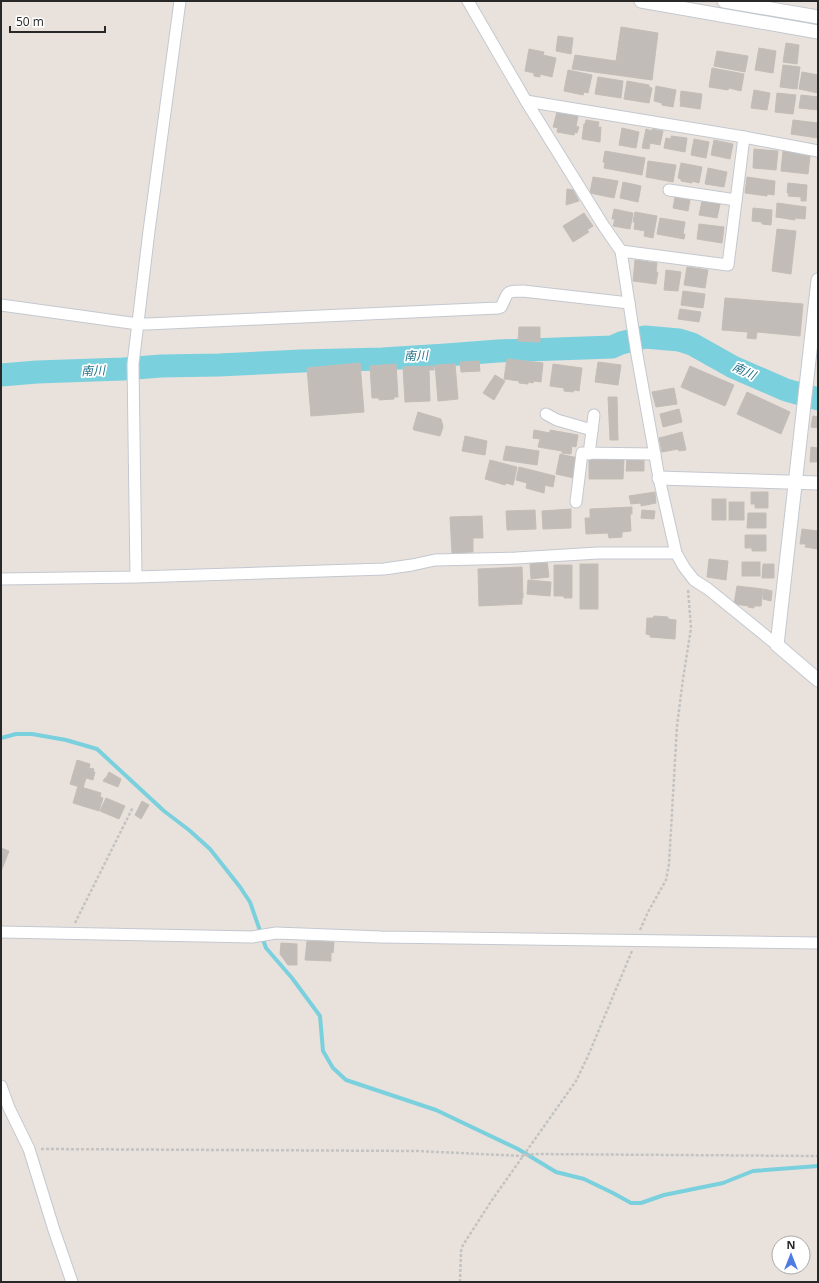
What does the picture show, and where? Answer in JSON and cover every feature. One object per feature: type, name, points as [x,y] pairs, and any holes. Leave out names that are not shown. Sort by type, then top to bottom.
[{"type":"street","points":[[136,577],[133,369],[149,232],[180,1]]},
{"type":"street","points":[[468,1],[526,101],[603,225],[621,251],[628,303],[659,478],[676,553],[694,580],[708,589],[818,680]]},
{"type":"street","points":[[642,1],[818,32]]},
{"type":"street","points":[[724,1],[818,17]]},
{"type":"street","points":[[526,101],[744,137],[818,151]]},
{"type":"street","points":[[621,251],[728,264],[744,137]]},
{"type":"street","points":[[669,190],[736,200]]},
{"type":"street","points":[[777,645],[818,280]]},
{"type":"street","points":[[1,305],[138,324],[498,308],[501,307],[506,294],[511,291],[523,291],[628,303]]},
{"type":"street","points":[[546,414],[557,420],[592,430]]},
{"type":"street","points":[[589,454],[594,415]]},
{"type":"street","points":[[576,502],[582,453],[655,454]]},
{"type":"street","points":[[659,478],[818,484]]},
{"type":"street","points":[[1,579],[136,577],[384,569],[435,560],[516,558],[598,553],[676,553]]},
{"type":"street","points":[[1,932],[252,937],[276,933],[388,937],[818,943]]},
{"type":"street","points":[[1,1086],[9,1108],[29,1149],[72,1282]]},
{"type":"path","points":[[460,1282],[461,1251],[463,1245],[492,1200],[576,1081],[588,1056],[648,912],[666,880],[669,864],[677,726],[691,628],[688,595],[690,575]]},
{"type":"path","points":[[73,933],[76,920],[133,808]]},
{"type":"path","points":[[29,1149],[417,1151],[523,1156],[535,1154],[818,1156]]},
{"type":"building","points":[[621,27],[658,33],[652,80],[572,69],[575,55],[616,61]]},
{"type":"building","points":[[558,36],[573,38],[571,54],[556,51]]},
{"type":"building","points":[[786,43],[799,45],[797,64],[783,62]]},
{"type":"building","points":[[759,48],[776,51],[773,73],[755,70]]},
{"type":"building","points":[[529,49],[544,52],[543,55],[556,58],[552,77],[540,74],[540,77],[534,76],[534,73],[525,71]]},
{"type":"building","points":[[717,51],[748,56],[745,72],[714,66]]},
{"type":"building","points":[[783,65],[800,67],[797,89],[780,87]]},
{"type":"building","points":[[712,68],[744,74],[741,91],[729,88],[728,90],[709,87]]},
{"type":"building","points":[[568,70],[592,75],[588,93],[584,92],[583,95],[564,91]]},
{"type":"building","points":[[802,72],[818,75],[818,93],[799,89]]},
{"type":"building","points":[[598,77],[623,81],[621,98],[595,94]]},
{"type":"building","points":[[627,81],[649,85],[649,87],[652,88],[649,103],[624,99]]},
{"type":"building","points":[[656,86],[676,90],[673,107],[662,105],[662,103],[654,101]]},
{"type":"building","points":[[754,90],[770,93],[767,110],[751,108]]},
{"type":"building","points":[[681,91],[702,94],[700,109],[680,106]]},
{"type":"building","points":[[777,93],[796,95],[793,114],[775,112]]},
{"type":"building","points":[[801,95],[818,97],[818,110],[799,108]]},
{"type":"building","points":[[557,112],[578,116],[576,126],[579,127],[577,133],[575,132],[574,135],[557,132],[558,128],[553,127]]},
{"type":"building","points":[[586,120],[599,122],[598,127],[601,127],[600,142],[582,139]]},
{"type":"building","points":[[793,120],[818,123],[818,138],[791,134]]},
{"type":"building","points":[[622,128],[639,132],[636,148],[619,145]]},
{"type":"building","points":[[646,129],[652,131],[652,129],[663,131],[660,145],[650,143],[649,149],[642,148]]},
{"type":"building","points":[[671,136],[687,138],[685,152],[664,148],[666,138],[671,139]]},
{"type":"building","points":[[694,139],[709,142],[706,158],[691,155]]},
{"type":"building","points":[[714,140],[733,144],[730,159],[711,155]]},
{"type":"building","points":[[754,149],[778,151],[776,170],[753,168]]},
{"type":"building","points":[[605,151],[645,158],[642,175],[604,168],[605,163],[603,162]]},
{"type":"building","points":[[783,151],[803,153],[803,155],[810,156],[808,174],[781,171]]},
{"type":"building","points":[[648,161],[676,165],[673,182],[646,177]]},
{"type":"building","points":[[681,163],[702,167],[699,183],[692,181],[692,183],[681,181],[681,179],[678,178]]},
{"type":"building","points":[[708,168],[727,172],[724,187],[705,184]]},
{"type":"building","points":[[593,177],[618,181],[614,198],[590,193]]},
{"type":"building","points":[[747,177],[775,181],[774,195],[767,194],[767,196],[745,193]]},
{"type":"building","points":[[623,182],[641,186],[638,202],[620,198]]},
{"type":"building","points":[[788,183],[807,185],[806,201],[801,201],[801,197],[788,196]]},
{"type":"building","points":[[567,189],[573,190],[579,201],[566,205]]},
{"type":"building","points":[[675,197],[690,200],[688,211],[673,208]]},
{"type":"building","points":[[702,201],[720,204],[717,218],[699,215]]},
{"type":"building","points":[[777,203],[806,207],[805,219],[795,218],[795,220],[776,217]]},
{"type":"building","points":[[753,208],[772,210],[771,225],[752,221]]},
{"type":"building","points":[[614,209],[633,213],[630,229],[613,226],[615,219],[612,219]]},
{"type":"building","points":[[635,212],[657,216],[653,238],[644,236],[645,231],[634,229],[635,222],[633,222]]},
{"type":"building","points":[[584,213],[593,226],[587,230],[589,232],[573,242],[563,226]]},
{"type":"building","points":[[660,218],[685,222],[683,234],[685,234],[684,239],[657,234]]},
{"type":"building","points":[[699,224],[724,227],[722,243],[697,239]]},
{"type":"building","points":[[777,229],[796,231],[791,274],[772,271]]},
{"type":"building","points":[[635,260],[657,263],[656,272],[658,272],[656,284],[633,281]]},
{"type":"building","points":[[687,267],[708,270],[705,288],[684,285]]},
{"type":"building","points":[[666,270],[681,272],[678,291],[664,290]]},
{"type":"building","points":[[683,291],[705,294],[703,308],[681,305]]},
{"type":"building","points":[[725,298],[803,304],[800,336],[757,332],[756,339],[747,338],[748,332],[722,330]]},
{"type":"building","points":[[680,309],[701,312],[699,322],[678,319]]},
{"type":"building","points":[[519,327],[540,327],[540,342],[518,341]]},
{"type":"building","points":[[507,359],[543,363],[541,382],[534,381],[533,383],[528,382],[528,384],[504,379]]},
{"type":"building","points":[[479,361],[480,371],[461,372],[460,362]]},
{"type":"building","points":[[598,362],[621,365],[618,385],[595,382]]},
{"type":"building","points":[[360,363],[364,412],[311,416],[307,368]]},
{"type":"building","points":[[396,364],[398,397],[394,397],[394,399],[379,400],[379,398],[372,398],[370,366]]},
{"type":"building","points":[[455,364],[458,399],[438,401],[435,365]]},
{"type":"building","points":[[553,364],[582,368],[579,391],[564,391],[564,388],[550,386]]},
{"type":"building","points":[[434,366],[434,370],[429,370],[430,401],[405,402],[403,367]]},
{"type":"building","points":[[690,366],[734,385],[725,406],[681,387]]},
{"type":"building","points":[[495,375],[505,381],[494,400],[483,393]]},
{"type":"building","points":[[674,388],[677,404],[656,407],[652,392]]},
{"type":"building","points":[[747,392],[790,412],[781,434],[737,414]]},
{"type":"building","points":[[608,397],[617,397],[618,440],[610,440]]},
{"type":"building","points":[[679,409],[682,422],[663,427],[660,414]]},
{"type":"building","points":[[418,412],[441,419],[443,427],[440,436],[413,429]]},
{"type":"building","points":[[813,416],[818,417],[818,428],[811,427]]},
{"type":"building","points":[[534,430],[550,433],[550,430],[578,435],[576,447],[572,446],[571,454],[538,447],[540,439],[533,438]]},
{"type":"building","points":[[682,432],[686,450],[679,451],[678,449],[662,452],[659,438]]},
{"type":"building","points":[[465,436],[487,441],[485,455],[462,451]]},
{"type":"building","points":[[506,446],[539,451],[537,465],[503,460]]},
{"type":"building","points":[[811,447],[818,448],[818,462],[810,462]]},
{"type":"building","points":[[560,454],[578,458],[574,478],[556,474]]},
{"type":"building","points":[[589,458],[624,459],[623,479],[589,479]]},
{"type":"building","points":[[627,459],[644,459],[644,471],[626,471]]},
{"type":"building","points":[[490,460],[517,467],[513,485],[506,483],[505,485],[485,479]]},
{"type":"building","points":[[519,467],[555,476],[553,487],[545,485],[544,493],[526,488],[527,483],[516,480]]},
{"type":"building","points":[[655,492],[656,503],[641,506],[641,503],[631,504],[629,496]]},
{"type":"building","points":[[751,492],[768,492],[768,508],[755,508],[755,504],[751,504]]},
{"type":"building","points":[[712,499],[726,499],[726,520],[712,520]]},
{"type":"building","points":[[729,502],[744,502],[744,520],[729,520]]},
{"type":"building","points":[[632,507],[632,514],[630,514],[631,531],[622,532],[622,537],[609,538],[608,533],[586,534],[585,518],[590,518],[590,509]]},
{"type":"building","points":[[571,509],[571,528],[543,529],[542,511]]},
{"type":"building","points":[[535,510],[536,529],[507,530],[506,511]]},
{"type":"building","points":[[642,510],[655,511],[654,519],[641,518]]},
{"type":"building","points":[[748,513],[766,513],[766,528],[747,528]]},
{"type":"building","points":[[482,516],[483,538],[473,538],[473,552],[452,553],[450,517]]},
{"type":"building","points":[[802,529],[818,531],[818,549],[805,547],[806,544],[800,544]]},
{"type":"building","points":[[745,535],[766,535],[766,551],[752,551],[752,548],[745,548]]},
{"type":"building","points":[[709,559],[728,561],[726,580],[707,577]]},
{"type":"building","points":[[547,561],[549,577],[531,579],[530,563]]},
{"type":"building","points":[[742,562],[760,562],[760,576],[742,576]]},
{"type":"building","points":[[580,564],[598,564],[598,609],[580,609]]},
{"type":"building","points":[[763,564],[774,564],[774,578],[762,578]]},
{"type":"building","points":[[554,565],[572,565],[572,598],[554,596]]},
{"type":"building","points":[[522,567],[522,604],[479,606],[478,569]]},
{"type":"building","points":[[528,580],[551,582],[550,596],[527,594]]},
{"type":"building","points":[[737,586],[763,589],[761,606],[754,606],[754,608],[734,604]]},
{"type":"building","points":[[764,589],[772,591],[771,601],[763,599]]},
{"type":"building","points":[[654,616],[668,617],[668,619],[676,620],[675,639],[650,637],[650,635],[646,634],[647,618],[653,618]]},
{"type":"building","points":[[77,760],[90,764],[89,768],[94,769],[93,772],[95,772],[93,780],[86,778],[83,788],[70,784]]},
{"type":"building","points":[[109,772],[121,779],[118,787],[103,781]]},
{"type":"building","points":[[78,786],[101,793],[100,797],[103,798],[99,811],[73,803]]},
{"type":"building","points":[[106,798],[125,806],[119,819],[100,811]]},
{"type":"building","points":[[142,801],[149,805],[141,819],[135,815]]},
{"type":"building","points":[[1,848],[9,851],[2,869],[1,868]]},
{"type":"building","points":[[307,941],[334,942],[333,953],[331,952],[331,961],[305,960]]},
{"type":"building","points":[[281,943],[297,944],[297,965],[288,965],[280,954]]},
{"type":"waterway","name":"南川","points":[[1,375],[161,366],[382,359],[498,351],[612,347],[621,343],[645,337],[679,340],[692,344],[733,367],[786,390],[818,399]]},
{"type":"waterway","points":[[1,738],[16,734],[32,734],[66,740],[97,749],[164,811],[189,830],[210,849],[250,902],[266,948],[292,978],[320,1016],[323,1051],[333,1068],[346,1080],[436,1110],[518,1149],[556,1172],[584,1179],[631,1203],[641,1203],[664,1195],[723,1183],[753,1171],[818,1166]]}]
